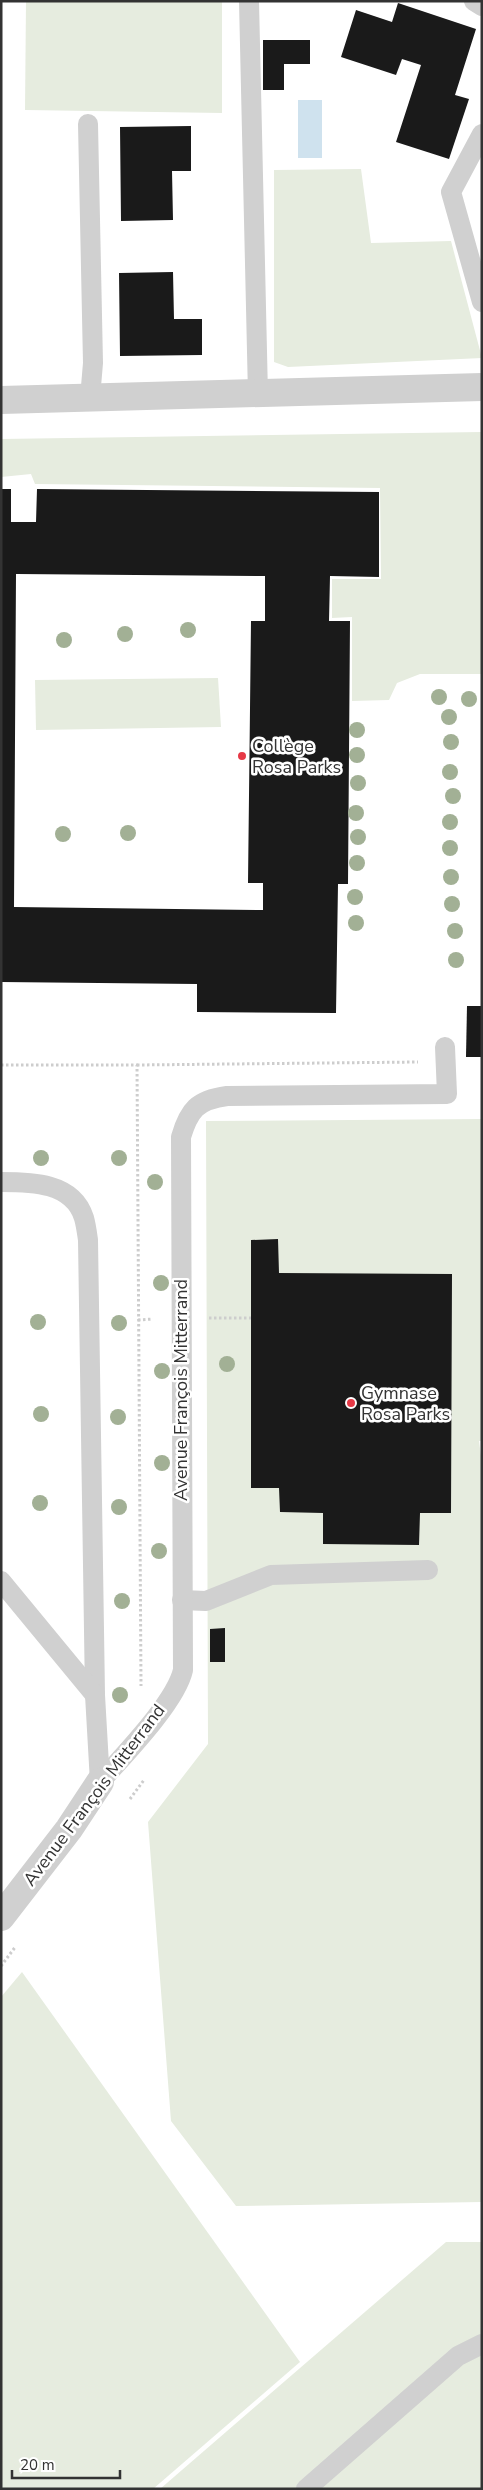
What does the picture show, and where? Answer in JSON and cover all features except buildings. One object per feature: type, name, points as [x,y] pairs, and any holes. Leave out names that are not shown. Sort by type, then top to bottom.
[{"type":"street","points":[[1,400],[258,395],[482,387]]},
{"type":"street","name":"Avenue François Mitterrand","points":[[1,1917],[69,1829],[100,1782]]},
{"type":"lane","points":[[249,1],[258,395]]},
{"type":"lane","points":[[474,1],[482,6]]},
{"type":"lane","points":[[88,124],[93,363],[90,398]]},
{"type":"lane","points":[[482,134],[451,192],[482,302]]},
{"type":"lane","name":"Avenue François Mitterrand","points":[[100,1782],[142,1735],[180,1683],[183,1670],[181,1137],[187,1118],[196,1106],[210,1098],[226,1096],[447,1094],[445,1047]]},
{"type":"lane","points":[[1,1182],[30,1182],[49,1185],[70,1198],[83,1216],[88,1240],[95,1696],[100,1782]]},
{"type":"lane","points":[[182,1600],[206,1601],[271,1575],[428,1570]]},
{"type":"lane","points":[[1,1581],[95,1696]]},
{"type":"lane","points":[[306,2489],[458,2356],[482,2344]]},
{"type":"path","points":[[136,1064],[424,1062]]},
{"type":"shaded area","points":[[26,1],[222,1],[222,113],[25,110]]},
{"type":"shaded area","points":[[361,169],[371,243],[451,241],[482,358],[288,367],[274,362],[274,170]]},
{"type":"shaded area","points":[[482,432],[482,674],[420,674],[397,683],[389,700],[352,701],[352,617],[332,618],[332,579],[381,579],[380,488],[35,484],[31,474],[1,477],[1,439]]},
{"type":"shaded area","points":[[218,678],[221,727],[36,730],[35,680]]},
{"type":"shaded area","points":[[482,1119],[482,1441],[479,1441],[482,1464],[482,2202],[236,2206],[171,2121],[148,1822],[208,1744],[206,1121]]},
{"type":"shaded area","points":[[22,1972],[300,2362],[153,2489],[1,2489],[1,1997]]},
{"type":"shaded area","points":[[446,2242],[482,2242],[482,2489],[160,2489]]},
{"type":"water","points":[[298,100],[322,100],[322,158],[298,158]]},
{"type":"place","name":"Collège Rosa Parks","points":[[242,756]]},
{"type":"place","name":"Gymnase Rosa Parks","points":[[351,1403]]}]
